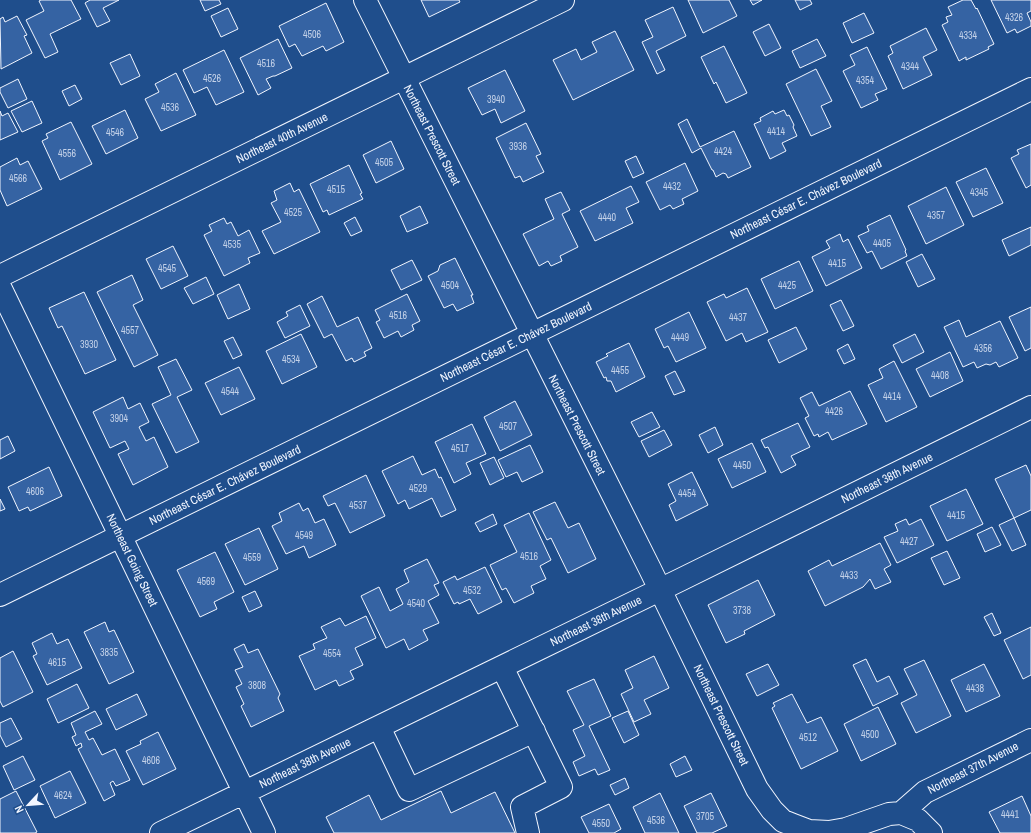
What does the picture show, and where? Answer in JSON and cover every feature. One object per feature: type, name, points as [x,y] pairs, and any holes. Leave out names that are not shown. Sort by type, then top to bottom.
[{"type":"street","name":"Northeast Prescott Street","points":[[365,0],[660,590],[756,789],[772,810],[783,820],[807,832]]},
{"type":"street","name":"Northeast 40th Avenue","points":[[0,276],[564,0]]},
{"type":"street","name":"Northeast César E. Chávez Boulevard","points":[[0,595],[1031,89]]},
{"type":"street","name":"Northeast Going Street","points":[[0,287],[264,833]]},
{"type":"street","name":"Northeast 38th Avenue","points":[[161,833],[660,590],[1031,407]]},
{"type":"street","points":[[502,667],[561,787],[522,807],[528,833]]},
{"type":"street","points":[[379,727],[409,790],[534,731]]},
{"type":"street","name":"Northeast 37th Avenue","points":[[901,814],[925,792],[1031,740]]},
{"type":"street","points":[[807,832],[829,832],[846,829],[889,814],[901,814],[918,820],[931,833]]},
{"type":"building","points":[[71,0],[81,19],[50,34],[58,52],[45,58],[26,20],[44,11],[39,1]]},
{"type":"building","points":[[90,0],[119,0],[103,8],[110,21],[97,27],[85,3]]},
{"type":"building","points":[[200,0],[219,0],[221,4],[205,11]]},
{"type":"building","points":[[421,0],[459,0],[460,2],[429,17]]},
{"type":"building","points":[[688,0],[729,0],[737,16],[703,33]]},
{"type":"building","points":[[750,0],[762,0],[753,5]]},
{"type":"building","points":[[795,0],[810,0],[812,4],[800,10]]},
{"type":"building","points":[[963,0],[971,0],[976,9],[977,8],[994,44],[988,47],[989,49],[966,60],[966,57],[959,61],[942,25],[948,22],[946,17],[952,15],[948,7]]},
{"type":"building","points":[[991,0],[1031,0],[1031,11],[1027,13],[1031,26],[1017,33],[1015,29],[1007,33]]},
{"type":"building","points":[[326,3],[344,42],[326,51],[323,46],[302,56],[295,44],[289,47],[279,26]]},
{"type":"building","points":[[673,7],[686,36],[656,51],[665,70],[657,74],[642,42],[653,37],[645,20]]},
{"type":"building","points":[[228,8],[238,29],[221,37],[211,16]]},
{"type":"building","points":[[864,13],[874,33],[852,43],[843,23]]},
{"type":"building","points":[[17,16],[27,35],[24,36],[32,53],[1,69],[0,19],[3,17],[5,22]]},
{"type":"building","points":[[769,24],[781,48],[765,56],[753,32]]},
{"type":"building","points":[[926,28],[937,50],[923,57],[932,75],[903,89],[888,56],[893,53],[890,46]]},
{"type":"building","points":[[615,31],[634,70],[573,100],[553,60],[576,49],[581,60],[597,52],[592,42]]},
{"type":"building","points":[[278,39],[292,68],[266,79],[271,88],[258,95],[240,58]]},
{"type":"building","points":[[817,39],[826,56],[800,68],[792,51]]},
{"type":"building","points":[[724,46],[747,93],[726,103],[716,82],[714,84],[701,57]]},
{"type":"building","points":[[867,47],[887,89],[875,94],[878,100],[861,108],[843,71],[855,65],[850,55]]},
{"type":"building","points":[[224,50],[244,92],[216,105],[207,87],[194,93],[183,70]]},
{"type":"building","points":[[130,54],[140,76],[121,85],[110,63]]},
{"type":"building","points":[[816,69],[832,101],[821,106],[831,127],[811,136],[786,84]]},
{"type":"building","points":[[505,70],[525,111],[501,123],[495,109],[482,115],[468,88]]},
{"type":"building","points":[[176,73],[196,115],[161,131],[145,99],[159,92],[155,84]]},
{"type":"building","points":[[18,79],[27,99],[8,108],[0,92],[0,88]]},
{"type":"building","points":[[75,85],[82,99],[69,106],[62,91]]},
{"type":"building","points":[[32,101],[42,123],[22,132],[11,111]]},
{"type":"building","points":[[125,110],[138,138],[106,154],[92,126]]},
{"type":"building","points":[[784,110],[787,116],[789,115],[794,125],[793,127],[797,136],[782,143],[786,151],[770,159],[754,124],[761,121],[760,118],[773,111],[775,114]]},
{"type":"building","points":[[0,111],[2,116],[8,113],[18,132],[0,140]]},
{"type":"building","points":[[687,119],[700,147],[734,131],[751,167],[728,178],[726,174],[723,173],[716,177],[701,148],[692,153],[678,124]]},
{"type":"building","points":[[71,122],[92,164],[60,180],[42,141],[48,138],[46,134]]},
{"type":"building","points":[[526,123],[541,154],[536,156],[544,172],[523,182],[520,176],[515,178],[496,138]]},
{"type":"building","points":[[391,141],[404,169],[376,183],[363,155]]},
{"type":"building","points":[[1031,144],[1031,185],[1026,188],[1011,158],[1019,154],[1017,150]]},
{"type":"building","points":[[636,156],[644,173],[633,178],[625,161]]},
{"type":"building","points":[[17,158],[20,165],[28,161],[42,189],[7,206],[0,190],[0,167]]},
{"type":"building","points":[[685,163],[698,191],[682,199],[684,204],[673,209],[670,205],[660,210],[646,182]]},
{"type":"building","points":[[349,165],[362,193],[360,194],[363,199],[329,215],[327,210],[323,212],[310,184]]},
{"type":"building","points":[[986,168],[1003,203],[973,217],[956,182]]},
{"type":"building","points":[[290,183],[294,192],[299,189],[320,232],[274,254],[262,231],[281,222],[271,203],[277,200],[274,191]]},
{"type":"building","points":[[631,186],[639,202],[626,208],[633,223],[595,241],[580,211]]},
{"type":"building","points":[[946,187],[964,225],[926,244],[908,206]]},
{"type":"building","points":[[561,192],[570,210],[562,214],[578,247],[560,256],[562,261],[551,266],[548,261],[539,266],[523,234],[554,219],[545,199]]},
{"type":"building","points":[[420,206],[428,223],[407,232],[400,216]]},
{"type":"building","points":[[890,215],[906,250],[907,256],[881,269],[872,251],[867,253],[858,236],[869,231],[867,226]]},
{"type":"building","points":[[355,217],[362,231],[351,236],[344,223]]},
{"type":"building","points":[[224,218],[227,224],[231,222],[238,236],[249,230],[260,253],[248,258],[250,263],[224,276],[204,235],[212,231],[209,225]]},
{"type":"building","points":[[1031,227],[1031,245],[1009,256],[1002,240]]},
{"type":"building","points":[[840,234],[843,242],[848,239],[862,268],[826,286],[812,257],[830,248],[826,241]]},
{"type":"building","points":[[173,246],[188,276],[161,289],[146,259]]},
{"type":"building","points":[[922,254],[935,279],[918,287],[906,262]]},
{"type":"building","points":[[455,258],[473,295],[471,295],[474,303],[457,311],[453,304],[444,308],[428,276],[438,271],[440,265]]},
{"type":"building","points":[[412,260],[422,280],[401,290],[391,270]]},
{"type":"building","points":[[799,261],[813,291],[775,309],[761,279]]},
{"type":"building","points":[[132,275],[143,300],[133,305],[158,355],[134,367],[97,292]]},
{"type":"building","points":[[206,277],[214,294],[193,304],[184,288]]},
{"type":"building","points":[[239,284],[250,309],[228,319],[217,295]]},
{"type":"building","points":[[747,288],[768,332],[746,342],[742,333],[726,341],[707,302],[724,294],[726,298]]},
{"type":"building","points":[[84,292],[116,360],[85,374],[62,326],[58,328],[49,308]]},
{"type":"building","points":[[407,294],[420,321],[412,325],[414,330],[401,337],[398,331],[384,338],[376,322],[380,320],[375,310]]},
{"type":"building","points":[[322,296],[337,327],[358,317],[372,348],[364,352],[366,356],[354,362],[352,358],[346,361],[332,334],[324,338],[307,304]]},
{"type":"building","points":[[841,300],[854,326],[843,331],[830,305]]},
{"type":"building","points":[[300,305],[310,326],[285,338],[277,322],[288,316],[286,312]]},
{"type":"building","points":[[1031,307],[1031,348],[1025,351],[1009,317]]},
{"type":"building","points":[[689,312],[706,348],[676,362],[668,346],[664,348],[655,329]]},
{"type":"building","points":[[959,320],[966,337],[1000,321],[1018,358],[999,367],[996,362],[977,368],[974,362],[963,367],[944,327]]},
{"type":"building","points":[[796,327],[807,349],[779,363],[768,340]]},
{"type":"building","points":[[301,334],[317,367],[282,384],[266,351]]},
{"type":"building","points":[[915,334],[924,352],[902,363],[893,345]]},
{"type":"building","points":[[233,337],[242,355],[233,359],[224,341]]},
{"type":"building","points":[[629,343],[645,377],[616,392],[611,381],[607,381],[606,377],[604,378],[596,362],[608,356],[606,354]]},
{"type":"building","points":[[848,344],[855,359],[844,364],[837,350]]},
{"type":"building","points":[[950,352],[963,381],[930,397],[916,369]]},
{"type":"building","points":[[176,359],[192,390],[177,397],[199,442],[176,453],[152,404],[171,395],[158,367]]},
{"type":"building","points":[[894,361],[917,407],[886,422],[868,385],[883,378],[879,369]]},
{"type":"building","points":[[239,367],[255,399],[221,415],[205,383]]},
{"type":"building","points":[[675,371],[685,391],[674,395],[665,376]]},
{"type":"building","points":[[850,391],[867,424],[832,440],[828,432],[819,437],[818,434],[814,436],[805,418],[809,416],[800,398],[812,392],[819,406]]},
{"type":"building","points":[[123,397],[128,409],[140,403],[149,422],[139,427],[146,441],[154,437],[168,467],[133,485],[118,454],[129,449],[125,441],[110,448],[93,412]]},
{"type":"building","points":[[515,401],[532,435],[500,451],[484,417]]},
{"type":"building","points":[[652,412],[660,427],[639,437],[631,422]]},
{"type":"building","points":[[798,423],[810,447],[791,456],[796,465],[781,473],[768,447],[765,448],[761,440]]},
{"type":"building","points":[[472,424],[486,454],[466,463],[471,474],[454,483],[435,442]]},
{"type":"building","points":[[715,427],[723,445],[708,453],[699,435]]},
{"type":"building","points":[[664,430],[672,445],[649,457],[641,441]]},
{"type":"building","points":[[8,436],[15,451],[0,459],[0,440]]},
{"type":"building","points":[[752,443],[766,472],[732,488],[718,459]]},
{"type":"building","points":[[530,445],[543,472],[522,482],[517,472],[506,477],[498,460]]},
{"type":"building","points":[[413,456],[422,475],[435,469],[439,478],[441,477],[456,510],[441,517],[432,498],[409,509],[405,500],[398,504],[382,471]]},
{"type":"building","points":[[494,457],[504,478],[490,485],[480,463]]},
{"type":"building","points":[[1026,465],[1031,476],[1031,510],[1014,518],[995,479]]},
{"type":"building","points":[[49,467],[62,496],[30,511],[28,507],[19,511],[8,487]]},
{"type":"building","points":[[692,472],[708,505],[676,521],[669,505],[676,501],[668,484]]},
{"type":"building","points":[[366,475],[385,516],[350,533],[335,503],[328,506],[323,496]]},
{"type":"building","points":[[966,489],[983,524],[947,541],[930,506]]},
{"type":"building","points":[[0,499],[5,509],[0,511]]},
{"type":"building","points":[[555,502],[568,528],[579,523],[596,559],[568,573],[551,538],[547,540],[533,512]]},
{"type":"building","points":[[299,503],[303,511],[308,508],[315,523],[324,519],[336,545],[309,558],[304,546],[286,554],[272,526],[282,521],[279,513]]},
{"type":"building","points":[[529,513],[551,560],[540,566],[546,579],[531,586],[534,593],[514,603],[506,588],[502,590],[490,565],[517,552],[504,525]]},
{"type":"building","points":[[493,514],[497,524],[480,532],[475,523]]},
{"type":"building","points":[[1014,518],[1026,545],[1012,551],[999,525]]},
{"type":"building","points":[[906,519],[909,525],[921,519],[934,545],[897,563],[884,537],[898,531],[895,524]]},
{"type":"building","points":[[992,527],[1001,545],[985,552],[977,534]]},
{"type":"building","points":[[259,528],[278,569],[245,585],[225,544]]},
{"type":"building","points":[[880,543],[891,565],[884,569],[891,582],[875,589],[870,579],[863,587],[825,606],[808,571],[829,560],[832,566]]},
{"type":"building","points":[[947,551],[960,578],[944,585],[931,558]]},
{"type":"building","points":[[215,552],[234,592],[214,602],[217,609],[200,617],[177,570]]},
{"type":"building","points":[[427,559],[439,583],[434,585],[439,595],[428,601],[439,623],[423,630],[428,640],[409,650],[404,639],[386,648],[361,596],[379,587],[390,611],[403,604],[396,589],[409,582],[404,570]]},
{"type":"building","points":[[485,567],[502,602],[478,614],[470,599],[459,604],[458,602],[454,604],[443,582],[455,576],[457,580]]},
{"type":"building","points":[[758,580],[775,615],[744,631],[745,634],[726,643],[708,605]]},
{"type":"building","points":[[255,591],[262,606],[249,612],[242,597]]},
{"type":"building","points":[[992,613],[1001,633],[994,636],[984,617]]},
{"type":"building","points":[[366,616],[376,638],[355,648],[363,665],[350,671],[354,679],[339,686],[336,680],[315,690],[299,656],[315,649],[313,644],[327,638],[321,627],[340,618],[345,626]]},
{"type":"building","points":[[105,622],[109,632],[114,630],[134,672],[109,684],[84,632]]},
{"type":"building","points":[[1031,627],[1031,675],[1023,679],[1004,640]]},
{"type":"building","points":[[52,633],[57,644],[68,639],[82,668],[47,685],[33,656],[37,654],[32,643]]},
{"type":"building","points":[[244,644],[248,653],[258,649],[280,694],[278,698],[284,711],[251,727],[241,706],[244,704],[236,687],[242,684],[235,670],[243,667],[234,649]]},
{"type":"building","points":[[13,651],[33,692],[3,707],[0,701],[0,658]]},
{"type":"building","points":[[654,656],[669,688],[644,700],[651,714],[634,722],[621,694],[633,688],[625,670]]},
{"type":"building","points":[[866,659],[877,682],[889,676],[898,694],[873,706],[853,665]]},
{"type":"building","points":[[924,660],[951,716],[916,733],[901,703],[917,695],[904,669]]},
{"type":"building","points":[[768,664],[779,685],[757,696],[746,674]]},
{"type":"building","points":[[984,664],[1000,696],[966,712],[951,680]]},
{"type":"building","points":[[594,679],[611,716],[589,726],[610,770],[598,775],[595,769],[579,776],[573,762],[585,756],[573,730],[584,725],[567,691]]},
{"type":"building","points":[[77,684],[89,708],[58,723],[47,699]]},
{"type":"building","points":[[137,694],[147,715],[116,730],[106,709]]},
{"type":"building","points":[[792,694],[807,723],[821,717],[838,751],[801,769],[772,708],[775,706],[773,703]]},
{"type":"building","points":[[878,707],[896,744],[861,761],[844,724]]},
{"type":"building","points":[[95,711],[102,724],[85,732],[89,740],[93,738],[102,755],[115,749],[130,780],[116,786],[113,781],[110,783],[115,795],[104,801],[78,749],[82,747],[81,743],[76,746],[72,737],[76,735],[71,723]]},
{"type":"building","points":[[628,711],[639,735],[624,743],[612,718]]},
{"type":"building","points":[[11,718],[22,739],[6,747],[0,735],[0,723]]},
{"type":"building","points":[[158,732],[176,769],[143,785],[126,751],[141,744],[140,741]]},
{"type":"building","points":[[23,756],[35,780],[14,790],[3,766]]},
{"type":"building","points":[[685,756],[692,770],[676,777],[670,764]]},
{"type":"building","points":[[70,771],[86,803],[55,818],[40,786]]},
{"type":"building","points":[[625,778],[629,788],[615,795],[610,785]]},
{"type":"building","points":[[16,791],[37,832],[35,833],[0,833],[0,799]]},
{"type":"building","points":[[441,791],[451,813],[495,792],[515,833],[334,833],[326,817],[369,795],[381,820]]},
{"type":"building","points":[[660,793],[679,833],[645,833],[633,807]]},
{"type":"building","points":[[711,793],[727,826],[712,833],[697,833],[684,806]]},
{"type":"building","points":[[1022,796],[1031,816],[1031,833],[1000,833],[989,812]]},
{"type":"building","points":[[609,804],[621,829],[614,833],[589,833],[581,817]]}]
